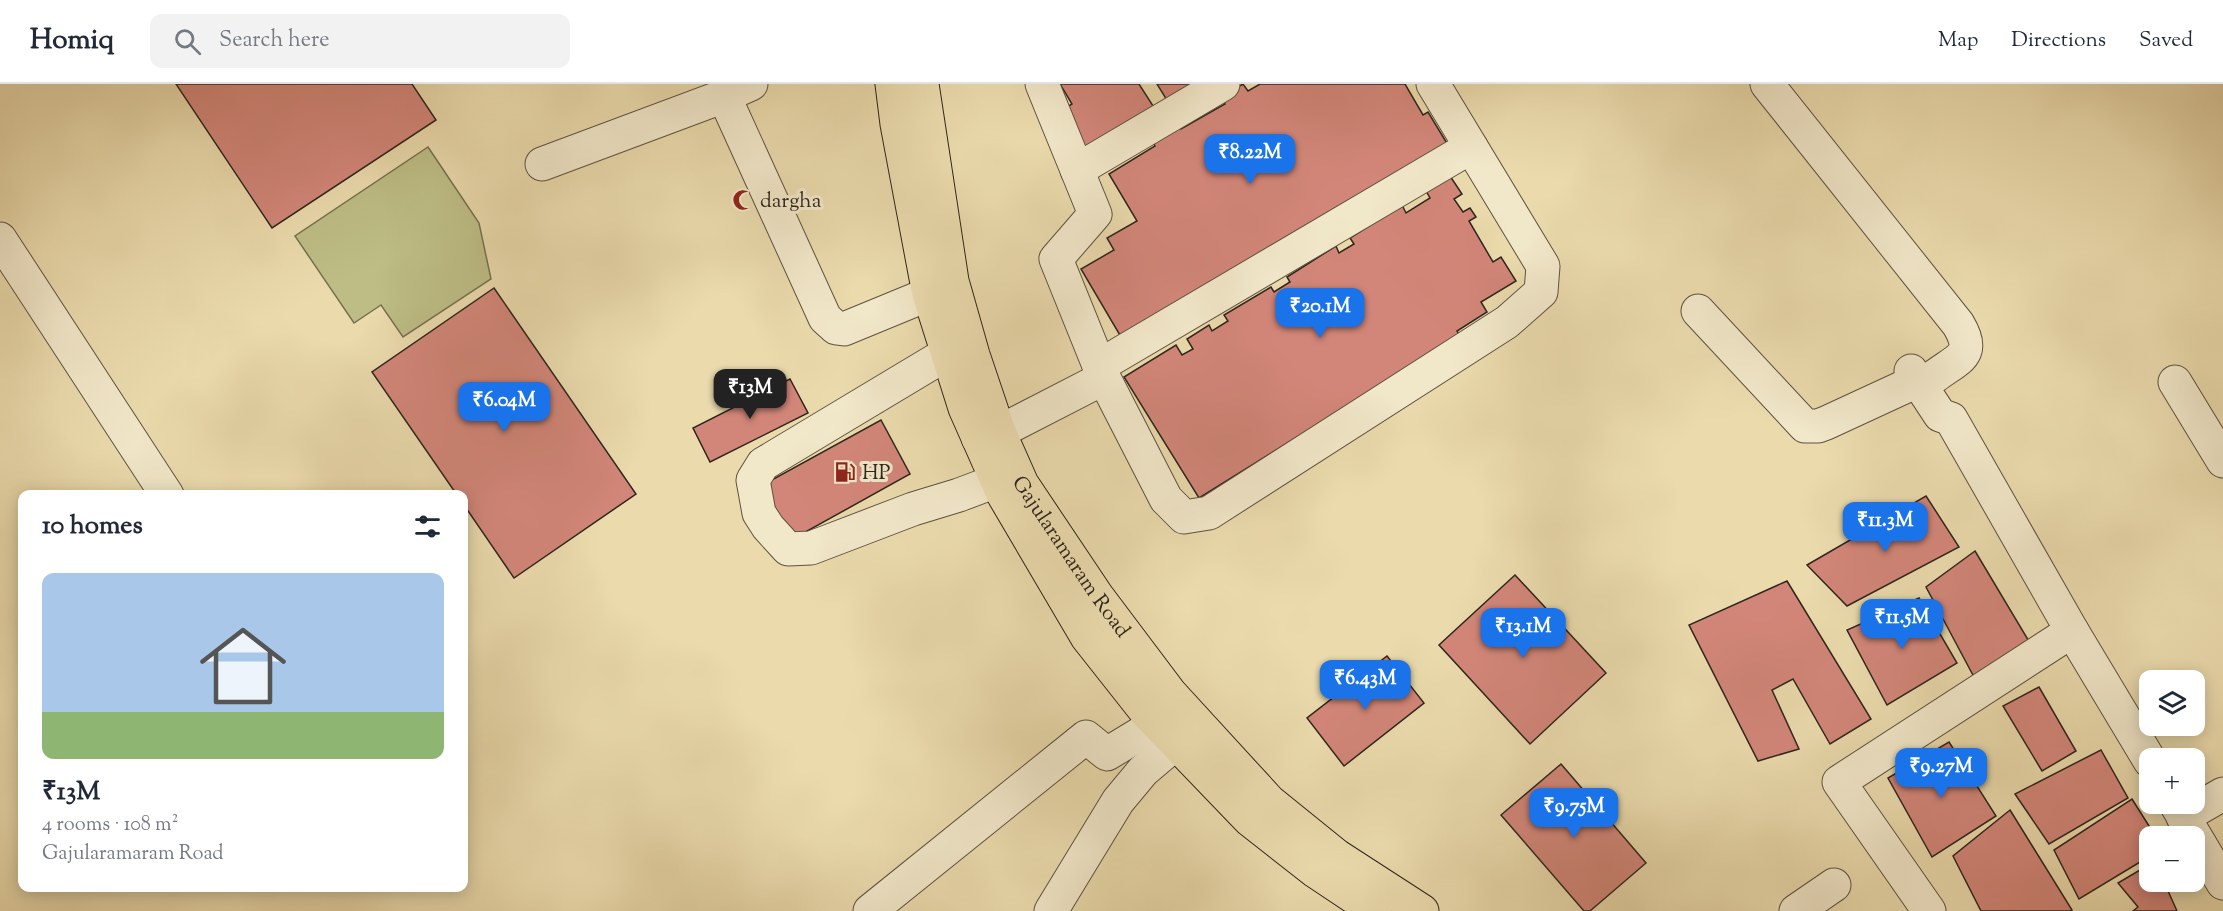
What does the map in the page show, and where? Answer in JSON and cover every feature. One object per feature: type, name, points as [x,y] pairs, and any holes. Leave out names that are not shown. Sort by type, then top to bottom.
[{"type":"main road","name":"Gajularamaram Road","points":[[892,84],[897,124],[929,294],[965,408],[989,435],[1097,596],[1170,693],[1269,801],[1336,856],[1422,911]]},
{"type":"main road","name":"Gajularamaram Road","points":[[922,84],[952,281],[989,435],[996,481],[1087,637],[1147,713],[1250,820],[1315,871],[1375,911]]},
{"type":"street","points":[[1042,84],[1095,214],[1056,259],[1102,372],[1166,499],[1184,517],[1209,513],[1507,322],[1541,292],[1543,266],[1433,84]]},
{"type":"street","points":[[1077,170],[1223,84]]},
{"type":"street","points":[[1698,311],[1805,426],[1818,426],[1826,423],[1923,373],[1961,357],[1966,351],[1967,339],[1958,324],[1767,84]]},
{"type":"street","points":[[542,164],[738,90],[825,318],[836,328],[844,329],[929,294]]},
{"type":"street","points":[[989,435],[1102,372],[1471,147]]},
{"type":"street","points":[[0,239],[164,490]]},
{"type":"street","points":[[948,353],[763,464],[753,480],[759,513],[788,549],[811,548],[913,509],[996,481]]},
{"type":"street","points":[[1923,373],[1940,415],[1951,419],[2072,631],[2142,748]]},
{"type":"street","points":[[2175,382],[2223,461]]},
{"type":"street","points":[[1929,911],[1839,782],[2072,631]]},
{"type":"street","points":[[870,911],[1086,737],[1107,754],[1167,733]]},
{"type":"street","points":[[1051,911],[1118,801],[1139,776],[1167,733]]},
{"type":"street","points":[[1114,750],[1139,776]]},
{"type":"street","points":[[2205,801],[2223,794]]},
{"type":"street","points":[[2181,814],[2223,883]]},
{"type":"street","points":[[1796,911],[1834,885]]},
{"type":"green space","points":[[428,147],[479,223],[491,279],[403,337],[381,305],[354,323],[295,236]]},
{"type":"building","points":[[176,84],[412,84],[436,120],[272,228]]},
{"type":"building","points":[[1060,84],[1139,84],[1155,109],[1082,154],[1056,114],[1072,104]]},
{"type":"building","points":[[1157,84],[1215,84],[1173,110]]},
{"type":"building","points":[[1243,84],[1248,91],[1260,84],[1405,84],[1423,115],[1428,112],[1448,145],[1121,337],[1081,269],[1114,250],[1107,238],[1137,221],[1109,174],[1155,146],[1151,138],[1178,122],[1181,129],[1225,104],[1221,97]]},
{"type":"building","points":[[1450,176],[1462,194],[1454,199],[1463,212],[1470,208],[1476,217],[1469,221],[1493,262],[1501,257],[1516,281],[1481,302],[1487,312],[1457,331],[1460,336],[1199,498],[1124,377],[1176,345],[1182,355],[1193,349],[1187,339],[1209,325],[1212,331],[1228,321],[1224,315],[1271,287],[1274,292],[1290,282],[1287,277],[1336,246],[1339,253],[1354,244],[1350,238],[1402,205],[1406,213],[1430,198],[1426,191]]},
{"type":"building","points":[[494,288],[636,494],[514,578],[468,511],[468,490],[454,490],[372,372]]},
{"type":"building","points":[[790,379],[808,413],[710,462],[693,428]]},
{"type":"building","points":[[881,420],[910,474],[791,540],[761,486]]},
{"type":"building","points":[[1926,496],[1959,547],[1847,606],[1807,565]]},
{"type":"building","points":[[1975,551],[2030,643],[1974,677],[1926,587]]},
{"type":"building","points":[[1515,575],[1606,673],[1530,744],[1439,645]]},
{"type":"building","points":[[1787,581],[1871,719],[1830,744],[1793,679],[1772,690],[1799,749],[1758,761],[1689,625]]},
{"type":"building","points":[[1919,598],[1957,663],[1887,705],[1847,630]]},
{"type":"building","points":[[1387,656],[1424,703],[1344,766],[1307,718]]},
{"type":"building","points":[[2039,687],[2076,751],[2042,771],[2003,706]]},
{"type":"building","points":[[1949,742],[1996,816],[1932,857],[1888,778]]},
{"type":"building","points":[[2101,750],[2128,798],[2049,844],[2015,794]]},
{"type":"building","points":[[1561,764],[1646,863],[1590,911],[1584,911],[1501,815]]},
{"type":"building","points":[[2132,799],[2139,814],[2141,814],[2149,826],[2139,826],[2139,863],[2079,899],[2054,850]]},
{"type":"building","points":[[2010,810],[2072,910],[1981,911],[1953,856]]},
{"type":"building","points":[[2139,871],[2139,892],[2168,892],[2177,911],[2133,911],[2138,907],[2118,883]]},
{"type":"place","name":"dargha","points":[[743,200]]},
{"type":"place","name":"HP","points":[[845,472]]}]
